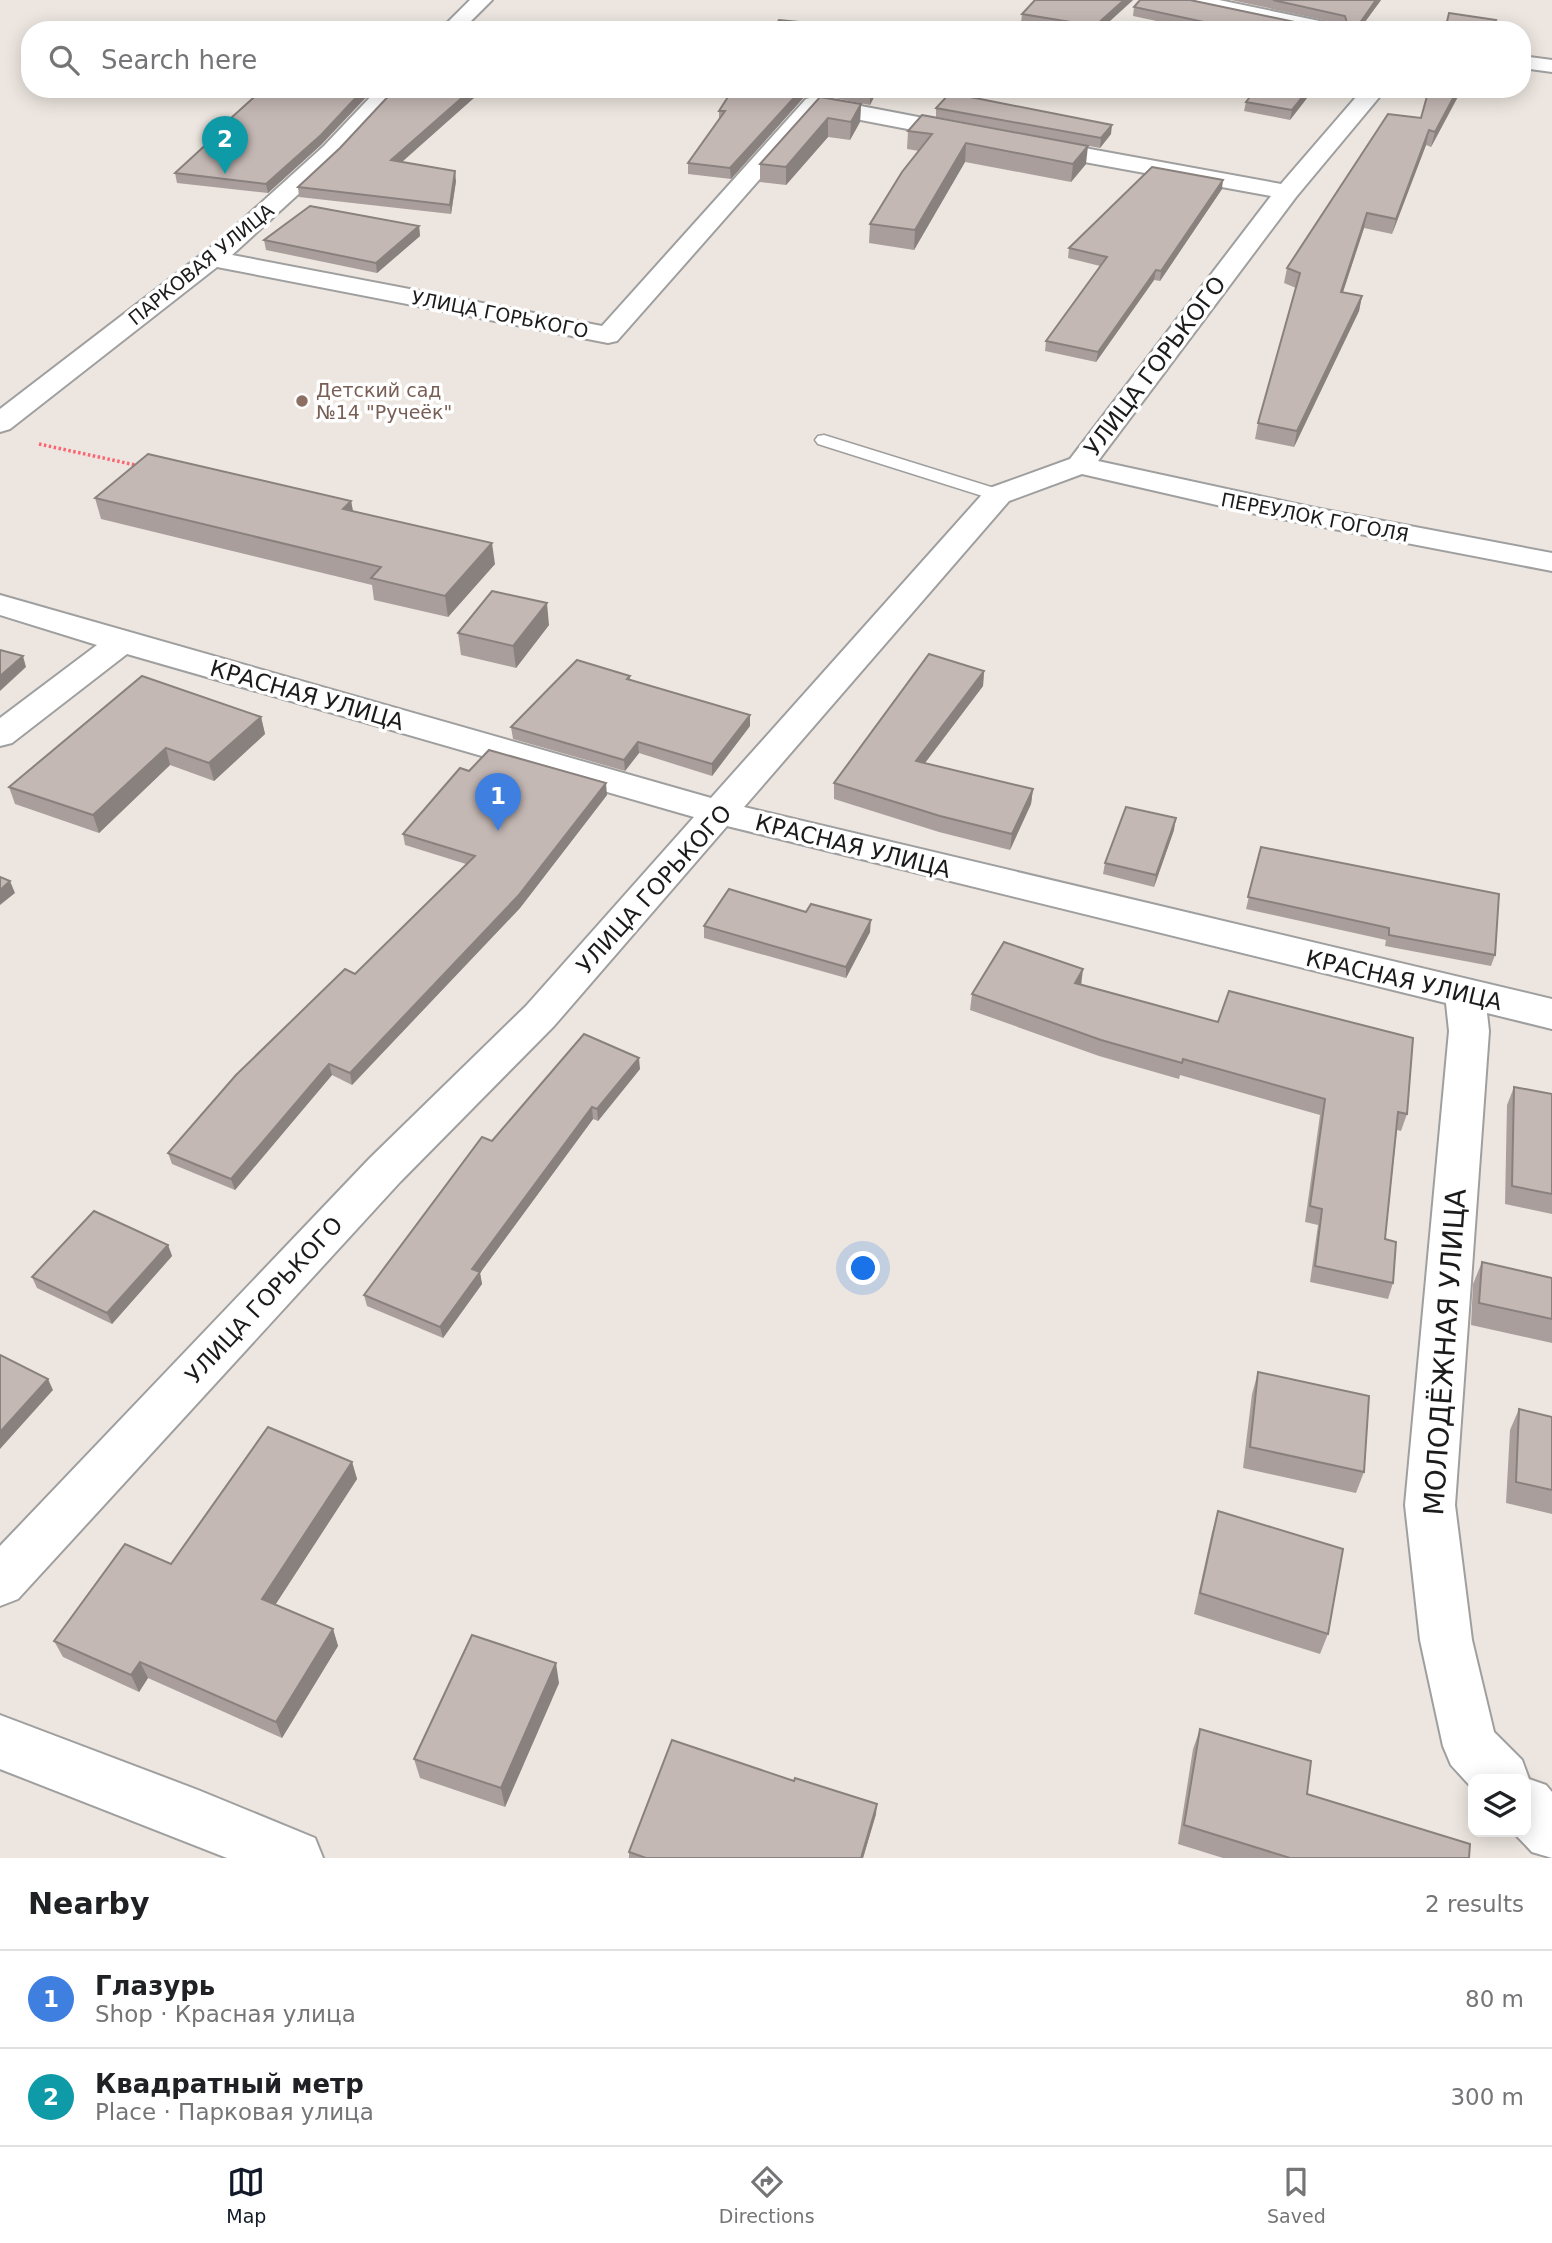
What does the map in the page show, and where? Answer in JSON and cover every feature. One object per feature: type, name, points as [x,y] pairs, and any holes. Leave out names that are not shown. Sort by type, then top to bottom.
[{"type":"street","points":[[460,21],[482,0]]},
{"type":"street","points":[[1189,0],[1290,21]]},
{"type":"street","points":[[1531,63],[1552,66]]},
{"type":"street","name":"ПАРКОВАЯ УЛИЦА","points":[[0,423],[213,259],[332,151],[382,98]]},
{"type":"street","name":"УЛИЦА ГОРЬКОГО","points":[[213,259],[608,335],[807,98]]},
{"type":"street","name":"УЛИЦА ГОРЬКОГО","points":[[813,98],[990,137]]},
{"type":"street","name":"УЛИЦА ГОРЬКОГО","points":[[0,1582],[385,1170],[540,1016],[998,495],[1080,465],[1287,192],[1367,98]]},
{"type":"street","points":[[1017,142],[1287,192]]},
{"type":"street","name":"ПЕРЕУЛОК ГОГОЛЯ","points":[[1080,465],[1167,487],[1333,522],[1552,562]]},
{"type":"street","name":"КРАСНАЯ УЛИЦА","points":[[0,604],[122,642],[721,813],[1552,1014]]},
{"type":"street","points":[[0,735],[122,642]]},
{"type":"street","name":"МОЛОДЁЖНАЯ УЛИЦА","points":[[1465,994],[1469,1031],[1430,1505],[1446,1640],[1470,1746],[1497,1774]]},
{"type":"street","points":[[0,1742],[295,1858]]},
{"type":"street","points":[[1531,1810],[1552,1832]]},
{"type":"lane","points":[[824,440],[998,495]]},
{"type":"path","points":[[37,443],[144,467]]},
{"type":"building","points":[[1035,0],[1124,0],[1101,21],[1065,21],[1022,14]]},
{"type":"building","points":[[1140,0],[1190,0],[1290,21],[1199,21],[1134,7]]},
{"type":"building","points":[[1273,0],[1376,0],[1361,21],[1346,21],[1345,16]]},
{"type":"building","points":[[1449,13],[1496,20],[1495,21],[1447,21]]},
{"type":"building","points":[[253,98],[356,98],[321,135],[266,184],[175,173],[224,128],[220,128]]},
{"type":"building","points":[[387,98],[462,98],[391,160],[455,171],[450,205],[298,187],[340,148]]},
{"type":"building","points":[[727,98],[794,98],[730,168],[688,163],[725,111],[719,111]]},
{"type":"building","points":[[819,98],[861,104],[851,122],[828,118],[786,167],[760,164]]},
{"type":"building","points":[[945,98],[975,98],[1112,125],[1101,138],[936,108]]},
{"type":"building","points":[[1249,98],[1302,98],[1292,110],[1246,102]]},
{"type":"building","points":[[1427,98],[1453,98],[1435,132],[1429,130],[1396,219],[1367,213],[1341,292],[1362,296],[1297,431],[1258,423],[1300,273],[1287,268],[1388,114],[1421,118]]},
{"type":"building","points":[[922,115],[1088,146],[1073,164],[966,143],[915,230],[870,224],[902,172],[932,134],[908,131]]},
{"type":"building","points":[[1152,167],[1223,180],[1161,271],[1156,270],[1098,352],[1046,341],[1107,257],[1069,248]]},
{"type":"building","points":[[310,206],[419,226],[376,263],[264,240]]},
{"type":"building","points":[[148,454],[351,501],[343,509],[492,543],[445,596],[371,578],[381,567],[95,498]]},
{"type":"building","points":[[492,591],[547,603],[513,646],[458,633]]},
{"type":"building","points":[[0,650],[23,656],[0,676]]},
{"type":"building","points":[[929,654],[984,671],[916,761],[1033,789],[1012,834],[940,816],[834,783]]},
{"type":"building","points":[[577,660],[630,676],[627,679],[750,715],[712,764],[638,742],[624,760],[511,727]]},
{"type":"building","points":[[142,676],[261,717],[209,763],[166,748],[93,815],[9,787]]},
{"type":"building","points":[[489,750],[606,783],[518,896],[350,1073],[329,1064],[231,1179],[168,1153],[236,1075],[345,969],[355,974],[475,856],[403,834],[460,768],[469,771]]},
{"type":"building","points":[[1126,807],[1176,818],[1156,875],[1105,863]]},
{"type":"building","points":[[1261,847],[1499,894],[1495,955],[1389,935],[1389,928],[1248,897]]},
{"type":"building","points":[[0,877],[10,881],[0,890]]},
{"type":"building","points":[[729,889],[806,912],[811,904],[871,920],[846,967],[704,926]]},
{"type":"building","points":[[1004,942],[1083,969],[1075,983],[1218,1022],[1229,991],[1413,1038],[1407,1114],[1398,1112],[1385,1239],[1396,1242],[1393,1283],[1315,1266],[1322,1209],[1310,1206],[1325,1099],[1183,1059],[1182,1063],[1101,1040],[972,994]]},
{"type":"building","points":[[584,1034],[639,1058],[597,1109],[592,1107],[472,1269],[480,1272],[440,1327],[364,1295],[482,1137],[492,1141]]},
{"type":"building","points":[[1514,1087],[1552,1094],[1552,1194],[1512,1186]]},
{"type":"building","points":[[94,1211],[168,1245],[107,1313],[32,1277]]},
{"type":"building","points":[[1482,1262],[1552,1278],[1552,1319],[1479,1303]]},
{"type":"building","points":[[0,1355],[48,1379],[0,1432]]},
{"type":"building","points":[[1258,1372],[1369,1396],[1364,1472],[1250,1447]]},
{"type":"building","points":[[1519,1409],[1552,1417],[1552,1490],[1516,1482]]},
{"type":"building","points":[[268,1427],[352,1462],[262,1599],[333,1629],[276,1722],[140,1662],[131,1675],[54,1641],[125,1544],[171,1564]]},
{"type":"building","points":[[1218,1511],[1343,1549],[1328,1634],[1200,1593]]},
{"type":"building","points":[[472,1635],[556,1663],[501,1788],[414,1759]]},
{"type":"building","points":[[1200,1729],[1311,1761],[1307,1794],[1470,1844],[1469,1858],[1290,1858],[1184,1825]]},
{"type":"building","points":[[672,1740],[794,1781],[795,1778],[877,1804],[861,1858],[646,1858],[629,1852]]},
{"type":"place","name":"Квадратный метр","points":[[225,174]]},
{"type":"place","name":"Детский сад №14 \"Ручеёк\"","points":[[302,401]]},
{"type":"place","name":"Глазурь","points":[[498,831]]}]
